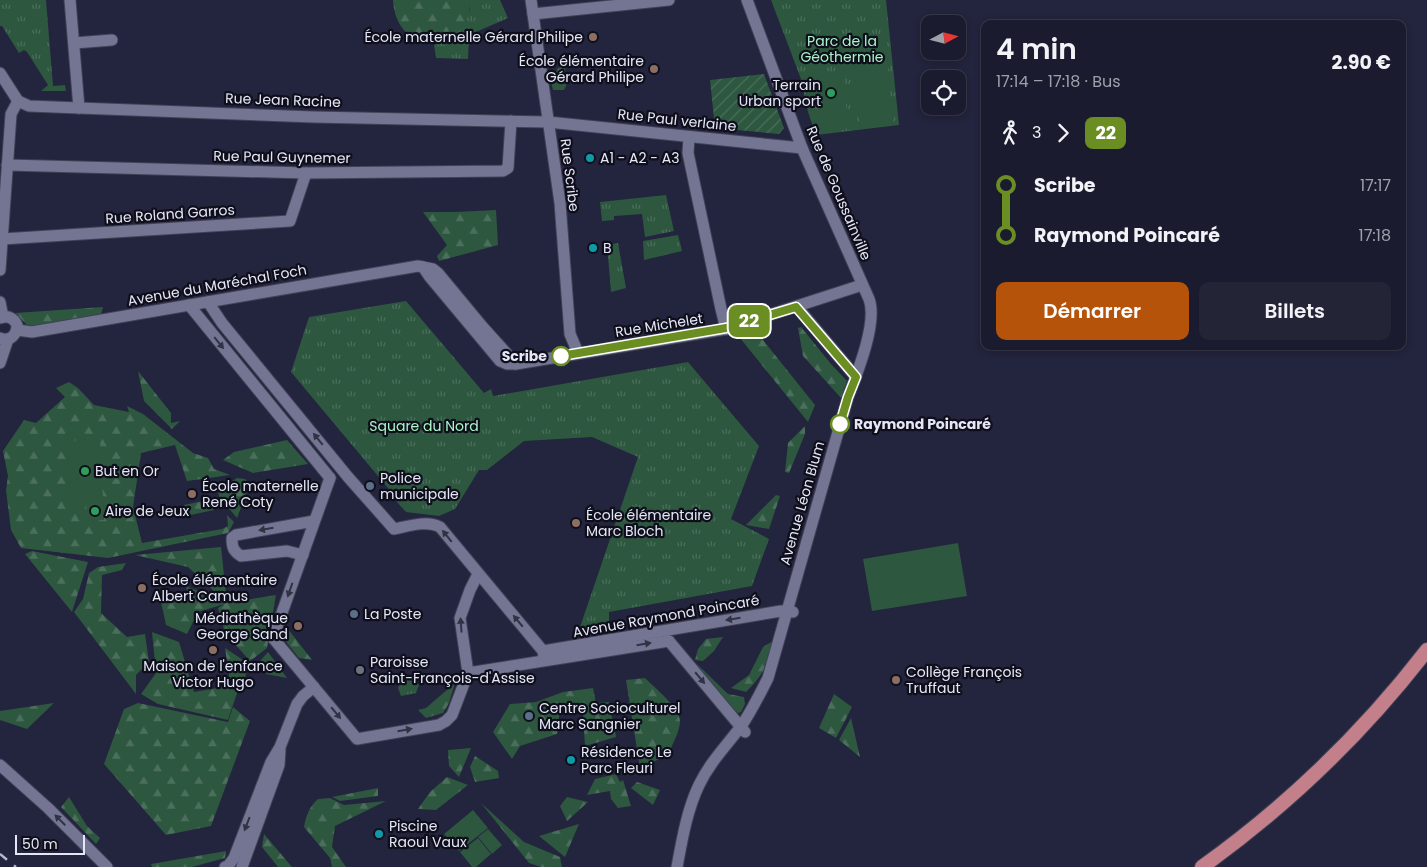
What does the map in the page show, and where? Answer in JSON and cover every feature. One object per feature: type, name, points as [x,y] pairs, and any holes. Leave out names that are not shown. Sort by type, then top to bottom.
[{"type":"main road","points":[[1202,867],[1280,806],[1321,768],[1367,720],[1427,650]]},
{"type":"street","points":[[70,0],[79,108]]},
{"type":"street","name":"Rue Scribe","points":[[531,0],[560,207],[570,334],[578,353]]},
{"type":"street","points":[[533,14],[669,0]]},
{"type":"street","name":"Rue de Goussainville","points":[[747,0],[802,148],[871,304],[872,313]]},
{"type":"street","points":[[74,43],[112,40]]},
{"type":"street","points":[[0,73],[18,101],[11,114],[2,213],[0,270]]},
{"type":"street","name":"Rue Jean Racine","points":[[18,101],[28,106],[313,117],[548,122]]},
{"type":"street","name":"Rue Paul Guynemer","points":[[7,165],[306,173],[503,171],[508,168],[511,121]]},
{"type":"street","name":"Rue Paul verlaine","points":[[548,122],[802,148]]},
{"type":"street","points":[[689,137],[688,153],[726,328]]},
{"type":"street","name":"Rue Roland Garros","points":[[2,239],[290,221],[306,173]]},
{"type":"street","name":"Avenue du Maréchal Foch","points":[[17,330],[32,332],[409,267],[423,267]]},
{"type":"street","name":"Rue Michelet","points":[[423,267],[500,361],[507,364],[726,328],[862,285]]},
{"type":"street","points":[[0,302],[2,317],[8,316],[15,321],[17,330],[12,337],[4,338],[0,363]]},
{"type":"street","points":[[208,302],[222,323],[348,477],[394,529],[424,524],[434,524],[440,527],[544,655]]},
{"type":"street","points":[[189,305],[330,478]]},
{"type":"street","points":[[796,307],[856,377]]},
{"type":"street","name":"Avenue Léon Blum","points":[[677,867],[688,820],[700,784],[712,762],[757,716],[772,682],[790,611],[854,398],[856,377],[869,332],[872,313]]},
{"type":"street","points":[[330,478],[348,477]]},
{"type":"street","points":[[330,478],[273,638],[357,739],[439,725],[452,715],[468,673],[460,618],[478,574]]},
{"type":"street","points":[[302,555],[287,551],[241,556],[235,553],[232,546],[232,538],[236,535],[314,521]]},
{"type":"street","name":"Avenue Raymond Poincaré","points":[[468,673],[544,655],[669,636],[790,611]]},
{"type":"street","points":[[669,636],[743,729]]},
{"type":"street","points":[[228,867],[234,858],[271,762],[280,747],[297,704],[314,687]]},
{"type":"street","name":"Avenue Léon Blum","points":[[682,867],[690,828],[704,789],[743,729]]},
{"type":"street","points":[[242,867],[279,765],[280,747]]},
{"type":"street","points":[[0,765],[48,808],[107,867]]},
{"type":"green space","points":[[0,0],[46,0],[53,86],[65,85],[66,91],[41,91],[48,85],[27,52],[24,50],[19,53],[2,26],[0,26]]},
{"type":"green space","points":[[393,0],[470,0],[467,18],[459,31],[447,40],[433,43],[419,41],[407,33],[397,19]]},
{"type":"green space","points":[[470,0],[500,0],[508,18],[469,35],[468,59],[436,58],[434,45],[455,36],[470,10]]},
{"type":"green space","name":"Parc de la Géothermie","points":[[771,0],[886,0],[899,125],[816,135],[808,112],[801,79]]},
{"type":"green space","points":[[887,58],[893,121],[860,125],[854,62]]},
{"type":"green space","points":[[564,66],[568,82],[564,90],[553,90],[551,82],[558,68]]},
{"type":"green space","points":[[764,74],[784,128],[779,134],[715,128],[710,80]]},
{"type":"green space","name":"Terrain Urban sport","points":[[843,74],[848,125],[822,128],[816,77]]},
{"type":"green space","points":[[666,195],[674,231],[645,237],[642,214],[614,216],[614,220],[602,221],[600,202]]},
{"type":"green space","points":[[496,210],[498,245],[439,261],[437,256],[447,245],[423,212]]},
{"type":"green space","points":[[678,235],[682,251],[644,260],[643,241]]},
{"type":"green space","points":[[618,243],[626,288],[611,292],[607,245]]},
{"type":"green space","name":"Square du Nord","points":[[406,301],[484,393],[491,389],[493,396],[688,362],[759,446],[731,519],[769,539],[752,586],[609,612],[609,631],[578,633],[638,457],[592,437],[524,441],[487,470],[479,470],[455,509],[439,516],[406,512],[291,372],[309,317]]},
{"type":"green space","points":[[103,307],[100,318],[55,326],[28,326],[15,313]]},
{"type":"green space","points":[[801,327],[847,381],[841,398],[803,356],[798,328]]},
{"type":"green space","points":[[755,330],[815,405],[808,422],[740,338]]},
{"type":"green space","points":[[138,371],[171,413],[171,423],[180,421],[172,429],[144,401]]},
{"type":"green space","points":[[69,382],[78,388],[94,405],[129,412],[127,406],[143,414],[193,453],[208,458],[214,469],[230,475],[187,481],[175,445],[141,453],[133,507],[142,543],[222,529],[228,526],[227,515],[234,522],[228,533],[108,558],[21,548],[11,530],[6,490],[8,476],[3,451],[24,420],[36,423],[65,397],[56,388]]},
{"type":"green space","points":[[805,426],[805,434],[789,473],[785,472],[788,443]]},
{"type":"green space","name":"But en Or","points":[[100,439],[104,520],[87,521],[86,503],[70,503],[67,441]]},
{"type":"green space","points":[[287,440],[308,464],[253,473],[223,460],[234,452]]},
{"type":"green space","points":[[237,478],[245,479],[250,484],[237,518],[227,506],[220,502],[218,490]]},
{"type":"green space","points":[[776,495],[780,496],[769,529],[746,525]]},
{"type":"green space","points":[[212,501],[214,510],[186,516],[184,505]]},
{"type":"green space","points":[[958,543],[967,596],[872,611],[863,559]]},
{"type":"green space","points":[[221,547],[227,603],[276,595],[267,648],[250,661],[225,633],[218,608],[224,604],[198,612],[187,634],[166,625],[161,602],[188,597],[186,586],[226,602],[188,567],[135,555]]},
{"type":"green space","points":[[32,551],[88,562],[72,612],[25,554]]},
{"type":"green space","points":[[126,563],[122,570],[102,575],[101,613],[127,637],[145,634],[149,662],[136,675],[136,694],[74,612],[83,599],[89,573],[98,567]]},
{"type":"green space","points":[[288,629],[312,660],[299,658],[279,633]]},
{"type":"green space","points":[[152,632],[179,642],[194,692],[240,684],[228,720],[158,704],[141,694],[156,673]]},
{"type":"green space","points":[[723,637],[714,651],[703,661],[695,660],[698,649],[706,639]]},
{"type":"green space","points":[[773,641],[767,663],[746,692],[731,688],[749,675],[763,647]]},
{"type":"green space","points":[[225,648],[249,664],[243,684],[230,682]]},
{"type":"green space","points":[[268,652],[287,678],[266,674],[260,661]]},
{"type":"green space","points":[[697,664],[728,694],[744,697],[745,704],[741,712],[738,713],[727,703]]},
{"type":"green space","points":[[410,675],[419,685],[416,693],[401,696],[398,688],[402,678]]},
{"type":"green space","points":[[645,678],[676,710],[680,725],[668,755],[640,768],[626,680]]},
{"type":"green space","points":[[455,683],[449,703],[443,713],[426,718],[418,710],[426,708]]},
{"type":"green space","points":[[593,688],[596,703],[609,702],[616,737],[585,746],[583,714],[580,706],[575,704],[560,709],[557,734],[520,746],[512,759],[493,732],[510,704],[536,702],[563,692]]},
{"type":"green space","points":[[834,694],[852,707],[836,738],[819,728]]},
{"type":"green space","points":[[54,703],[27,729],[0,720],[0,711]]},
{"type":"green space","points":[[138,703],[228,722],[233,707],[250,721],[211,826],[166,835],[104,764],[124,709]]},
{"type":"green space","points":[[851,718],[860,757],[839,740]]},
{"type":"green space","points":[[471,748],[459,777],[449,766],[448,750]]},
{"type":"green space","points":[[475,756],[498,771],[499,778],[475,782],[470,767]]},
{"type":"green space","points":[[616,774],[620,782],[623,780],[631,806],[618,808],[611,799],[610,791],[587,795],[595,779]]},
{"type":"green space","points":[[447,777],[468,785],[436,810],[418,809],[430,792]]},
{"type":"green space","points":[[637,782],[660,790],[653,805],[631,788]]},
{"type":"green space","points":[[378,788],[378,796],[340,801],[332,797]]},
{"type":"green space","points":[[69,797],[87,826],[100,838],[96,844],[61,807]]},
{"type":"green space","points":[[567,797],[588,802],[567,821],[560,806]]},
{"type":"green space","points":[[330,798],[344,805],[386,801],[335,826],[332,847],[346,867],[332,867],[330,858],[304,827],[312,805],[318,799]]},
{"type":"green space","points":[[481,803],[524,842],[560,857],[562,867],[541,867],[529,863]]},
{"type":"green space","points":[[473,810],[488,828],[459,851],[444,834]]},
{"type":"green space","points":[[579,824],[565,857],[539,836]]},
{"type":"green space","points":[[488,829],[502,845],[492,854],[478,837]]},
{"type":"green space","points":[[264,834],[292,867],[278,867],[262,847]]},
{"type":"green space","points":[[478,838],[491,854],[476,867],[472,867],[460,852]]},
{"type":"green space","points":[[226,851],[225,858],[192,867],[152,867],[151,864]]},
{"type":"railway","points":[[0,854],[16,867]]},
{"type":"bus line","name":"22","points":[[561,356],[700,334],[796,307],[856,377],[840,424]]},
{"type":"place","name":"École maternelle Gérard Philipe","points":[[593,37]]},
{"type":"place","name":"École élémentaire Gérard Philipe","points":[[654,69]]},
{"type":"place","name":"Terrain Urban sport","points":[[831,93]]},
{"type":"place","name":"A1 - A2 - A3","points":[[590,158]]},
{"type":"place","name":"B","points":[[593,248]]},
{"type":"place","name":"Scribe","points":[[561,356]]},
{"type":"place","name":"Raymond Poincaré","points":[[840,424]]},
{"type":"place","name":"But en Or","points":[[85,471]]},
{"type":"place","name":"Police municipale","points":[[370,486]]},
{"type":"place","name":"École maternelle René Coty","points":[[192,494]]},
{"type":"place","name":"Aire de Jeux","points":[[95,511]]},
{"type":"place","name":"École élémentaire Marc Bloch","points":[[576,523]]},
{"type":"place","name":"École élémentaire Albert Camus","points":[[142,588]]},
{"type":"place","name":"La Poste","points":[[354,614]]},
{"type":"place","name":"Médiathèque George Sand","points":[[298,626]]},
{"type":"place","name":"Maison de l'enfance Victor Hugo","points":[[213,650]]},
{"type":"place","name":"Paroisse Saint-François-d'Assise","points":[[360,670]]},
{"type":"place","name":"Collège François Truffaut","points":[[896,680]]},
{"type":"place","name":"Centre Socioculturel Marc Sangnier","points":[[529,716]]},
{"type":"place","name":"Résidence Le Parc Fleuri","points":[[571,760]]},
{"type":"place","name":"Piscine Raoul Vaux","points":[[379,834]]}]
